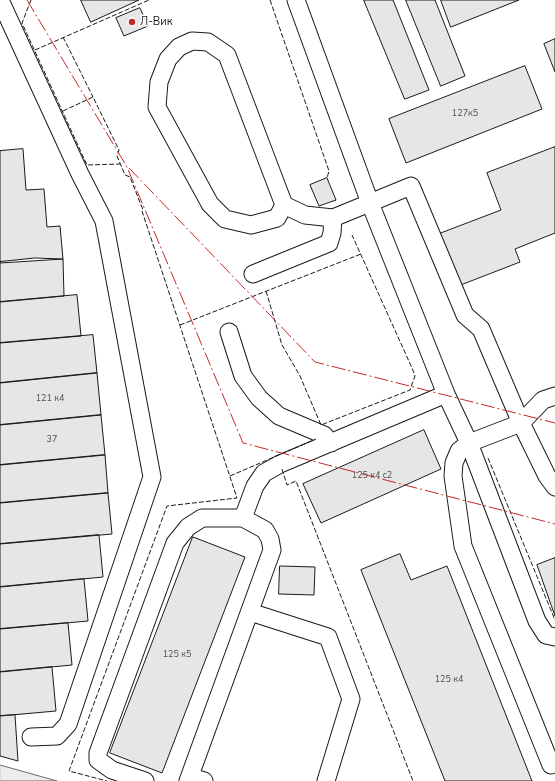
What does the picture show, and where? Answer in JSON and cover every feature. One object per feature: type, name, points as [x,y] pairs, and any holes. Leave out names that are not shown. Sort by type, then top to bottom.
[{"type":"street","points":[[0,0],[80,174],[104,222],[152,477],[68,724],[57,736],[30,737]]},
{"type":"street","points":[[296,0],[370,202],[446,394],[469,442],[537,621],[546,635],[555,637]]},
{"type":"street","points":[[284,205],[277,218],[251,225],[225,219],[210,204],[157,107],[159,82],[168,60],[179,47],[192,41],[208,42],[227,55],[284,205],[305,214],[333,218],[411,186],[465,315],[481,329],[520,423],[547,476],[555,487]]},
{"type":"street","points":[[253,274],[329,243],[332,233],[333,218]]},
{"type":"street","points":[[229,332],[242,376],[259,398],[279,416],[324,435],[331,443]]},
{"type":"street","points":[[243,518],[255,486],[264,474],[280,464],[446,394]]},
{"type":"street","points":[[551,765],[463,546],[453,476],[454,463],[459,450],[469,442],[520,423],[543,400],[555,396]]},
{"type":"street","points":[[145,781],[112,770],[103,765],[98,760],[98,753],[172,550],[175,543],[188,527],[202,518],[243,518],[265,530],[270,539],[272,550],[194,780]]},
{"type":"street","points":[[250,612],[328,637],[351,699],[326,781]]},
{"type":"shaded area","points":[[0,765],[57,781],[0,781]]},
{"type":"building","points":[[81,0],[139,0],[91,22]]},
{"type":"building","points":[[364,0],[393,0],[429,90],[405,99]]},
{"type":"building","points":[[406,0],[435,0],[465,76],[441,86]]},
{"type":"building","points":[[441,0],[519,0],[451,27]]},
{"type":"building","name":"Л-Вик","points":[[140,8],[148,26],[124,36],[116,18]]},
{"type":"building","points":[[555,39],[555,72],[544,44]]},
{"type":"building","points":[[525,66],[542,109],[406,163],[389,119]]},
{"type":"building","points":[[555,147],[555,233],[515,249],[520,262],[458,286],[438,234],[501,210],[487,173]]},
{"type":"building","points":[[23,149],[26,190],[44,189],[47,227],[60,226],[63,259],[0,263],[0,151]]},
{"type":"building","points":[[327,178],[336,200],[319,206],[310,185]]},
{"type":"building","points":[[35,258],[63,259],[64,296],[0,302],[0,262]]},
{"type":"building","points":[[77,295],[81,336],[0,343],[0,302]]},
{"type":"building","points":[[93,335],[97,373],[0,383],[0,343]]},
{"type":"building","points":[[97,373],[101,415],[0,425],[0,383]]},
{"type":"building","points":[[101,415],[105,455],[0,465],[0,425]]},
{"type":"building","points":[[424,430],[441,469],[321,523],[303,484]]},
{"type":"building","points":[[105,455],[108,493],[0,503],[0,465]]},
{"type":"building","points":[[108,493],[112,534],[0,544],[0,503]]},
{"type":"building","points":[[99,535],[103,577],[0,587],[0,544]]},
{"type":"building","points":[[193,537],[245,557],[162,773],[110,753]]},
{"type":"building","points":[[400,554],[411,580],[447,566],[532,781],[445,781],[361,570]]},
{"type":"building","points":[[555,558],[555,616],[537,565]]},
{"type":"building","points":[[280,566],[315,567],[314,595],[279,594]]},
{"type":"building","points":[[84,579],[88,621],[0,629],[0,587]]},
{"type":"building","points":[[68,623],[72,665],[0,672],[0,629]]},
{"type":"building","points":[[52,667],[56,711],[0,716],[0,672]]},
{"type":"building","points":[[15,715],[18,761],[0,756],[0,716]]},
{"type":"fence","points":[[31,0],[22,23],[87,165],[120,164]]},
{"type":"fence","points":[[35,50],[149,0]]},
{"type":"fence","points":[[270,0],[329,171],[327,178]]},
{"type":"fence","points":[[63,37],[93,97]]},
{"type":"fence","points":[[63,111],[93,97],[119,150],[117,156],[125,175],[130,177],[143,210],[142,211],[237,498],[167,506],[69,771],[107,781]]},
{"type":"fence","points":[[266,291],[282,345],[300,376],[321,425],[410,390],[415,376],[352,235]]},
{"type":"fence","points":[[180,325],[361,254]]},
{"type":"fence","points":[[230,476],[316,439]]},
{"type":"fence","points":[[488,458],[555,620]]},
{"type":"fence","points":[[282,469],[287,485],[296,481],[413,781]]},
{"type":"power","points":[[27,0],[127,167],[243,443],[555,524]]},
{"type":"power","points":[[129,168],[315,362],[555,423]]},
{"type":"place","name":"Л-Вик","points":[[132,22]]}]
